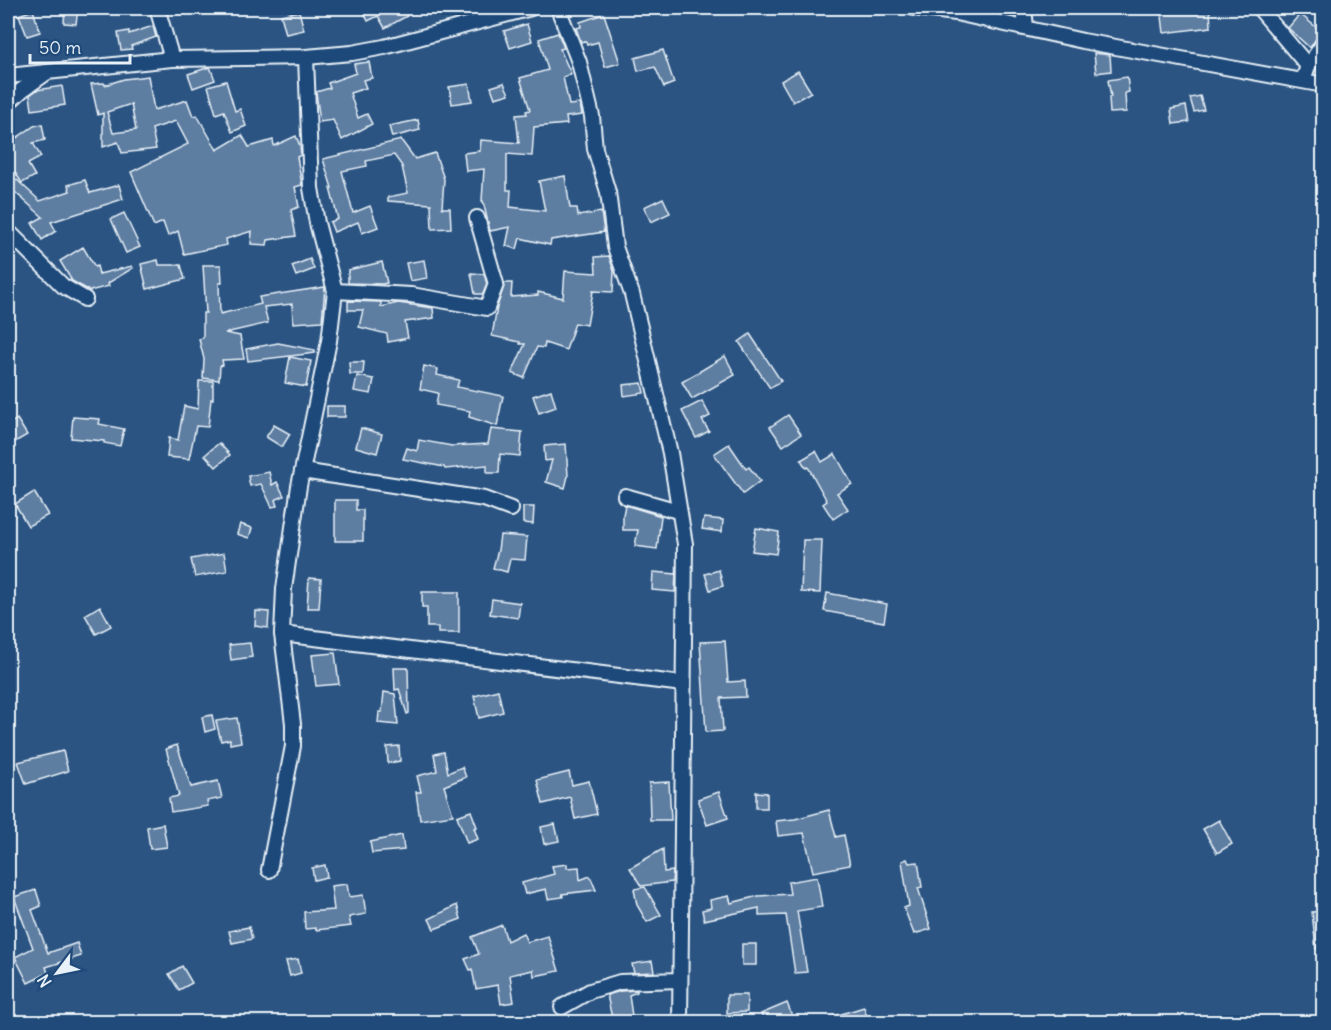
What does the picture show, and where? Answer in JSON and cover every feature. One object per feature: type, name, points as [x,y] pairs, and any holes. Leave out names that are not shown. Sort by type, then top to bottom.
[{"type":"street","points":[[157,8],[172,59]]},
{"type":"street","points":[[8,76],[172,59],[306,57],[352,53],[384,47],[531,8]]},
{"type":"street","points":[[558,8],[579,62],[587,94],[595,148],[608,192],[615,247],[635,305],[670,453],[685,544],[680,1023]]},
{"type":"street","points":[[914,8],[956,13],[1083,41],[1323,85]]},
{"type":"street","points":[[1024,8],[1026,27]]},
{"type":"street","points":[[1259,8],[1308,66]]},
{"type":"street","points":[[1303,80],[1308,66],[1323,43]]},
{"type":"street","points":[[269,870],[293,746],[293,724],[282,634],[284,589],[302,471],[328,341],[335,291],[317,224],[311,188],[306,57]]},
{"type":"street","points":[[8,103],[21,90],[49,71]]},
{"type":"street","points":[[335,291],[411,295],[487,308],[496,284],[477,218]]},
{"type":"street","points":[[8,231],[63,286],[85,299]]},
{"type":"street","points":[[302,471],[484,499],[511,509]]},
{"type":"street","points":[[625,496],[678,511]]},
{"type":"street","points":[[282,634],[683,684]]},
{"type":"street","points":[[562,1007],[590,992],[620,982],[680,980]]},
{"type":"building","points":[[65,8],[78,8],[76,24],[64,23]]},
{"type":"building","points":[[362,8],[402,8],[407,16],[385,28],[378,16],[368,21]]},
{"type":"building","points":[[1161,8],[1197,8],[1197,13],[1210,11],[1211,27],[1164,33]]},
{"type":"building","points":[[33,10],[40,32],[27,36],[19,15]]},
{"type":"building","points":[[299,11],[304,30],[286,34],[281,15]]},
{"type":"building","points":[[604,14],[620,63],[605,67],[598,42],[587,45],[586,41],[581,42],[576,28],[581,27],[580,22]]},
{"type":"building","points":[[1300,14],[1323,33],[1317,37],[1310,48],[1288,28]]},
{"type":"building","points":[[527,24],[532,41],[510,48],[504,31]]},
{"type":"building","points":[[153,26],[156,37],[131,46],[132,49],[121,50],[118,33],[129,31],[129,34]]},
{"type":"building","points":[[558,33],[564,48],[560,49],[571,74],[563,77],[569,105],[580,104],[582,115],[566,117],[567,124],[534,127],[532,156],[507,154],[507,190],[511,190],[510,207],[545,211],[539,181],[565,176],[570,208],[577,208],[578,216],[601,212],[604,232],[551,240],[550,245],[520,238],[517,249],[506,246],[510,227],[490,231],[482,201],[484,169],[466,171],[464,153],[480,151],[481,140],[519,143],[516,115],[527,114],[526,111],[530,110],[520,78],[548,70],[539,39]]},
{"type":"building","points":[[663,50],[674,83],[664,87],[655,67],[638,71],[635,58]]},
{"type":"building","points":[[1094,53],[1110,55],[1111,71],[1096,73]]},
{"type":"building","points":[[369,62],[372,78],[363,80],[366,88],[350,93],[358,118],[367,114],[372,124],[342,140],[333,120],[320,122],[316,92],[330,88],[328,83],[356,73],[354,64]]},
{"type":"building","points":[[210,67],[215,80],[193,88],[188,74]]},
{"type":"building","points":[[798,71],[811,92],[793,102],[781,81]]},
{"type":"building","points":[[148,76],[154,110],[187,100],[193,116],[197,115],[217,150],[242,135],[249,147],[273,140],[274,146],[296,136],[300,146],[301,155],[297,157],[302,185],[295,187],[299,207],[291,210],[296,236],[268,240],[267,245],[251,244],[252,231],[226,239],[227,245],[184,254],[178,231],[168,236],[163,222],[154,226],[131,172],[188,144],[176,121],[152,129],[156,149],[122,153],[118,142],[103,147],[103,113],[98,115],[91,84],[104,83],[105,85],[124,79]],"holes":[[[131,104],[136,130],[113,133],[107,112]]]},
{"type":"building","points":[[1127,77],[1129,92],[1125,93],[1126,112],[1110,113],[1109,97],[1111,97],[1108,80]]},
{"type":"building","points":[[226,81],[235,111],[240,109],[246,126],[232,132],[224,111],[216,114],[208,86]]},
{"type":"building","points":[[504,83],[509,94],[495,98],[491,87]]},
{"type":"building","points":[[469,84],[472,101],[452,104],[449,87]]},
{"type":"building","points":[[62,86],[65,105],[32,110],[30,95],[37,90]]},
{"type":"building","points":[[1200,96],[1204,110],[1194,112],[1190,98]]},
{"type":"building","points":[[1186,106],[1189,122],[1173,124],[1171,109]]},
{"type":"building","points":[[418,120],[420,130],[392,137],[389,126]]},
{"type":"building","points":[[42,124],[45,140],[33,143],[41,157],[28,164],[35,176],[22,183],[8,162],[8,144],[34,126]]},
{"type":"building","points":[[401,140],[415,159],[435,153],[444,179],[442,208],[450,208],[451,228],[432,229],[431,204],[388,201],[388,197],[408,193],[402,166],[394,155],[366,161],[367,166],[342,171],[353,213],[370,206],[378,227],[362,233],[358,222],[334,232],[330,222],[338,219],[323,159]]},
{"type":"building","points":[[17,180],[40,201],[70,191],[68,185],[85,180],[90,193],[119,185],[123,199],[51,222],[56,231],[42,240],[32,223],[43,217],[8,186]]},
{"type":"building","points":[[663,198],[670,213],[651,222],[644,207]]},
{"type":"building","points":[[124,213],[140,247],[126,253],[111,219]]},
{"type":"building","points":[[83,247],[95,267],[97,266],[99,274],[132,266],[133,268],[108,283],[109,286],[90,291],[72,281],[60,261]]},
{"type":"building","points":[[609,256],[614,271],[613,292],[593,291],[587,325],[575,323],[566,350],[545,343],[544,348],[537,347],[524,378],[512,373],[525,344],[492,336],[497,307],[505,283],[512,283],[511,297],[538,295],[538,292],[563,298],[565,271],[596,273],[595,257]]},
{"type":"building","points":[[310,259],[314,269],[296,276],[292,266]]},
{"type":"building","points":[[158,260],[159,265],[181,265],[185,279],[147,289],[141,264]]},
{"type":"building","points":[[424,260],[427,278],[410,281],[406,263]]},
{"type":"building","points":[[382,262],[387,283],[348,283],[348,270]]},
{"type":"building","points":[[203,265],[221,265],[220,314],[261,304],[259,297],[325,287],[322,321],[293,323],[292,304],[264,307],[268,323],[225,333],[240,336],[244,359],[222,360],[219,380],[203,378],[204,359],[199,339],[203,338],[203,313],[206,313]]},
{"type":"building","points":[[471,273],[484,274],[487,284],[483,294],[475,294]]},
{"type":"building","points":[[348,301],[381,302],[381,307],[398,303],[433,308],[434,318],[405,322],[408,338],[388,342],[387,334],[359,327],[363,310],[348,310]]},
{"type":"building","points":[[750,334],[781,381],[770,388],[739,342]]},
{"type":"building","points":[[278,343],[315,350],[315,353],[248,361],[246,349]]},
{"type":"building","points":[[725,356],[735,375],[692,399],[682,382]]},
{"type":"building","points":[[290,357],[311,361],[306,387],[285,383]]},
{"type":"building","points":[[349,362],[364,362],[363,374],[350,374]]},
{"type":"building","points":[[424,366],[438,369],[437,375],[459,380],[457,387],[503,396],[497,426],[469,417],[470,411],[436,405],[438,393],[420,389]]},
{"type":"building","points":[[357,376],[374,379],[371,394],[354,391]]},
{"type":"building","points":[[199,381],[213,381],[213,399],[211,399],[208,427],[196,426],[189,459],[167,457],[169,438],[178,440],[184,406],[198,409]]},
{"type":"building","points":[[642,383],[644,393],[624,396],[623,385]]},
{"type":"building","points":[[551,390],[556,407],[539,413],[533,396]]},
{"type":"building","points":[[702,401],[710,416],[702,420],[709,431],[696,438],[682,411]]},
{"type":"building","points":[[327,406],[345,406],[345,417],[327,417]]},
{"type":"building","points":[[788,415],[801,434],[783,446],[770,427]]},
{"type":"building","points":[[73,417],[100,419],[99,424],[124,429],[120,446],[104,443],[104,441],[71,438]]},
{"type":"building","points":[[17,419],[27,435],[8,446],[8,425]]},
{"type":"building","points":[[274,425],[290,434],[282,447],[266,437]]},
{"type":"building","points":[[361,428],[382,434],[377,453],[356,447]]},
{"type":"building","points":[[491,429],[522,432],[520,456],[500,454],[499,473],[487,473],[487,465],[445,469],[403,459],[407,448],[417,451],[419,440],[452,446],[488,444]]},
{"type":"building","points":[[219,443],[230,455],[216,467],[205,455]]},
{"type":"building","points":[[566,444],[568,476],[565,488],[546,482],[552,460],[545,461],[544,446]]},
{"type":"building","points":[[729,444],[746,469],[749,467],[760,481],[743,494],[714,454]]},
{"type":"building","points":[[816,451],[822,462],[835,454],[852,484],[837,493],[848,509],[833,519],[823,504],[827,501],[808,467],[806,468],[801,460]]},
{"type":"building","points":[[269,472],[272,485],[277,482],[284,496],[275,500],[277,506],[272,507],[261,484],[250,486],[248,476]]},
{"type":"building","points":[[34,492],[48,515],[28,526],[15,504]]},
{"type":"building","points":[[335,500],[356,500],[356,510],[363,510],[363,541],[335,541]]},
{"type":"building","points":[[625,505],[661,516],[657,549],[635,546],[638,530],[623,530]]},
{"type":"building","points":[[523,507],[534,507],[533,524],[523,523]]},
{"type":"building","points":[[704,518],[723,520],[722,532],[702,529]]},
{"type":"building","points":[[240,524],[252,528],[249,538],[237,534]]},
{"type":"building","points":[[756,528],[779,532],[776,554],[752,551]]},
{"type":"building","points":[[500,535],[527,537],[525,560],[510,559],[507,572],[493,568]]},
{"type":"building","points":[[803,540],[822,540],[820,593],[801,592]]},
{"type":"building","points":[[224,553],[227,571],[195,577],[191,559]]},
{"type":"building","points":[[719,570],[723,586],[710,590],[705,574]]},
{"type":"building","points":[[653,572],[676,574],[675,592],[652,590]]},
{"type":"building","points":[[309,578],[321,579],[319,608],[307,608]]},
{"type":"building","points":[[422,592],[459,592],[459,633],[438,633],[438,627],[427,627],[427,607],[422,607]]},
{"type":"building","points":[[827,593],[887,604],[884,622],[824,611]]},
{"type":"building","points":[[492,599],[520,603],[518,618],[490,614]]},
{"type":"building","points":[[100,606],[111,626],[96,634],[85,615]]},
{"type":"building","points":[[256,611],[269,612],[268,628],[255,626]]},
{"type":"building","points":[[725,641],[728,682],[745,681],[746,697],[721,698],[723,731],[706,732],[700,642]]},
{"type":"building","points":[[250,643],[252,657],[231,660],[229,645]]},
{"type":"building","points":[[335,653],[339,684],[316,686],[312,655]]},
{"type":"building","points":[[394,668],[408,668],[409,713],[407,714],[399,689],[395,690]]},
{"type":"building","points":[[498,690],[503,712],[479,718],[474,696]]},
{"type":"building","points":[[384,692],[395,694],[398,725],[378,723],[379,712],[382,712]]},
{"type":"building","points":[[212,715],[215,729],[205,732],[202,717]]},
{"type":"building","points":[[237,718],[241,742],[230,744],[230,739],[221,741],[216,721]]},
{"type":"building","points":[[177,745],[191,787],[218,781],[222,798],[207,801],[208,806],[171,812],[169,798],[179,796],[166,749]]},
{"type":"building","points":[[399,746],[400,761],[388,763],[387,747]]},
{"type":"building","points":[[63,751],[68,771],[26,784],[18,762]]},
{"type":"building","points":[[444,752],[448,773],[462,767],[466,777],[444,786],[453,815],[420,820],[416,792],[421,792],[417,776],[437,771],[434,754]]},
{"type":"building","points":[[569,772],[572,785],[589,781],[597,814],[575,819],[570,797],[543,804],[537,780]]},
{"type":"building","points":[[669,782],[671,820],[650,820],[649,783]]},
{"type":"building","points":[[719,792],[728,818],[707,825],[698,799]]},
{"type":"building","points":[[756,792],[767,793],[767,808],[756,808]]},
{"type":"building","points":[[829,810],[836,837],[844,835],[850,865],[813,872],[804,833],[778,836],[776,821],[795,819]]},
{"type":"building","points":[[471,811],[477,827],[474,828],[478,839],[467,843],[457,816]]},
{"type":"building","points":[[1219,820],[1232,844],[1217,853],[1203,829]]},
{"type":"building","points":[[163,824],[167,847],[150,849],[147,827]]},
{"type":"building","points":[[555,824],[559,841],[544,844],[541,827]]},
{"type":"building","points":[[402,835],[404,850],[372,853],[370,842]]},
{"type":"building","points":[[663,849],[664,872],[673,871],[672,882],[641,886],[630,868]]},
{"type":"building","points":[[907,859],[909,863],[918,862],[922,887],[918,888],[931,929],[914,934],[904,908],[909,906],[902,861]]},
{"type":"building","points":[[567,864],[567,868],[579,867],[580,880],[590,876],[596,890],[562,894],[563,897],[548,899],[546,889],[525,894],[522,883],[554,874],[552,866]]},
{"type":"building","points":[[325,865],[327,877],[314,880],[312,868]]},
{"type":"building","points":[[817,877],[822,907],[797,911],[807,972],[795,973],[786,915],[759,916],[759,908],[704,920],[702,910],[711,908],[710,900],[729,896],[731,903],[758,896],[790,894],[788,882]]},
{"type":"building","points":[[347,884],[349,897],[363,895],[366,914],[349,917],[351,926],[305,929],[304,912],[334,910],[331,886]]},
{"type":"building","points":[[645,887],[661,915],[647,922],[637,905],[634,889]]},
{"type":"building","points":[[36,890],[41,906],[32,910],[48,953],[77,943],[81,956],[46,967],[48,973],[28,983],[15,957],[33,948],[14,897]]},
{"type":"building","points":[[457,905],[461,919],[434,929],[429,919]]},
{"type":"building","points":[[1323,911],[1323,948],[1316,949],[1312,912]]},
{"type":"building","points":[[502,925],[507,941],[523,933],[527,942],[548,936],[559,971],[534,976],[533,970],[510,975],[514,1002],[501,1004],[498,985],[476,989],[472,969],[470,970],[465,959],[479,954],[472,937]]},
{"type":"building","points":[[249,927],[252,939],[232,943],[229,931]]},
{"type":"building","points":[[742,944],[756,944],[756,965],[742,965]]},
{"type":"building","points":[[298,959],[301,973],[290,976],[286,961]]},
{"type":"building","points":[[652,961],[654,972],[634,973],[632,964]]},
{"type":"building","points":[[182,966],[192,983],[179,990],[169,974]]},
{"type":"building","points":[[637,990],[629,995],[633,1023],[613,1023],[607,995]]},
{"type":"building","points":[[727,995],[747,995],[747,1012],[727,1013]]},
{"type":"building","points":[[787,1003],[795,1023],[765,1023],[761,1014]]},
{"type":"building","points":[[864,1007],[869,1023],[823,1023],[822,1020]]}]
